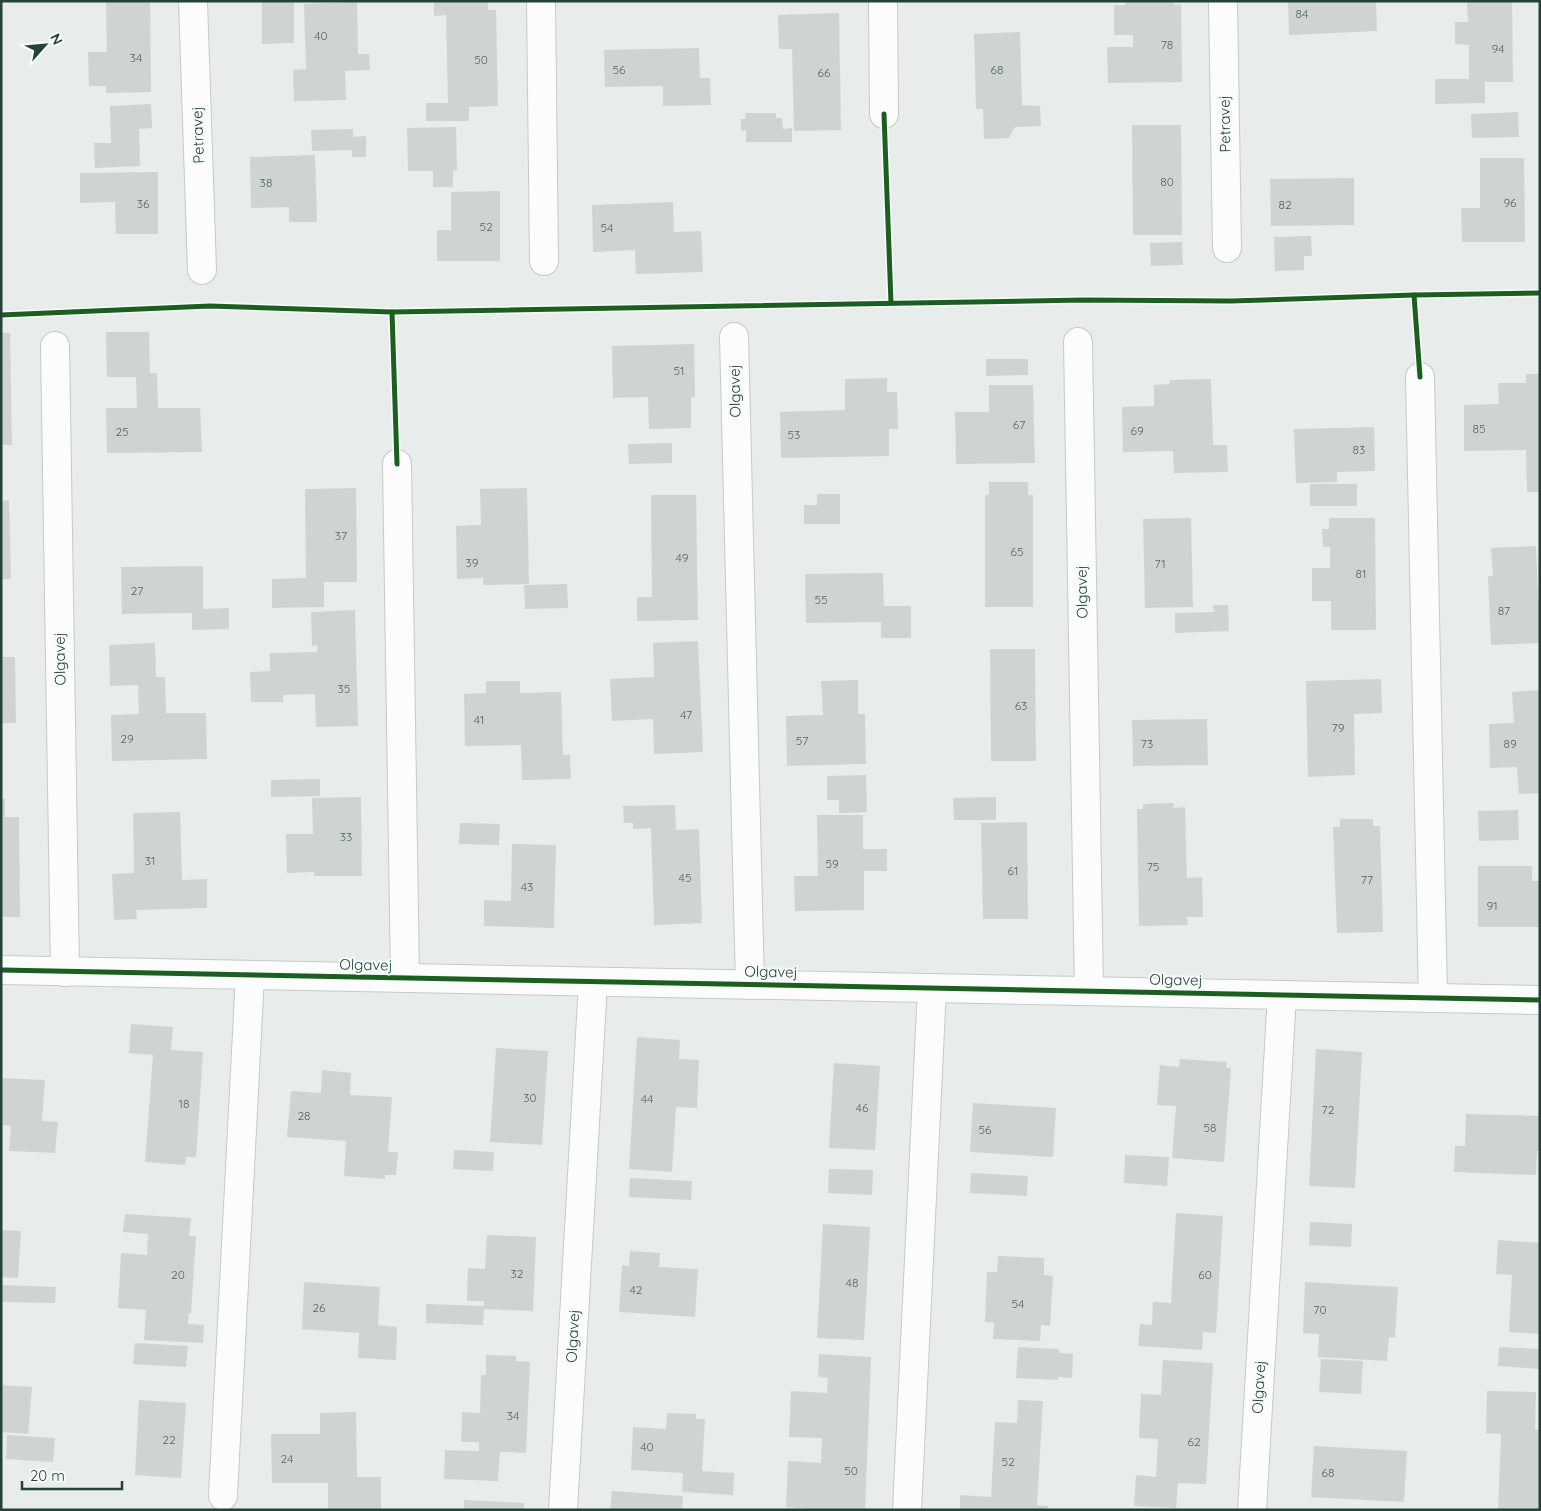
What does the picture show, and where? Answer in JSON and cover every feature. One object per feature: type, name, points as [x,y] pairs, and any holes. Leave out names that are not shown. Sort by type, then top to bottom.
[{"type":"street","name":"Petravej","points":[[194,1],[202,270]]},
{"type":"street","points":[[541,1],[544,261]]},
{"type":"street","points":[[883,1],[884,114]]},
{"type":"street","name":"Petravej","points":[[1223,1],[1226,248]]},
{"type":"street","name":"Olgavej","points":[[734,337],[750,984]]},
{"type":"street","name":"Olgavej","points":[[1078,342],[1089,991]]},
{"type":"street","name":"Olgavej","points":[[55,346],[65,972]]},
{"type":"street","points":[[1420,377],[1433,998]]},
{"type":"street","name":"Olgavej","points":[[397,464],[405,978]]},
{"type":"street","name":"Olgavej","points":[[1,970],[1540,1000]]},
{"type":"street","points":[[223,1496],[250,975]]},
{"type":"street","name":"Olgavej","points":[[563,1510],[594,982]]},
{"type":"street","points":[[907,1510],[932,988]]},
{"type":"street","name":"Olgavej","points":[[1252,1510],[1282,995]]},
{"type":"building","points":[[106,1],[150,1],[151,92],[106,93],[106,86],[89,86],[88,52],[107,52]]},
{"type":"building","points":[[262,1],[294,1],[294,43],[262,44]]},
{"type":"building","points":[[434,1],[488,1],[488,10],[496,10],[498,106],[469,107],[469,121],[426,121],[426,103],[448,103],[446,15],[434,16]]},
{"type":"building","points":[[1125,1],[1174,1],[1174,5],[1181,4],[1182,82],[1108,83],[1107,47],[1133,47],[1133,35],[1114,35],[1114,5],[1125,5]]},
{"type":"building","points":[[1288,1],[1376,1],[1377,31],[1289,35]]},
{"type":"building","points":[[1467,1],[1512,1],[1513,82],[1485,82],[1485,103],[1435,104],[1435,79],[1469,79],[1469,45],[1455,44],[1455,22],[1468,22]]},
{"type":"building","points":[[357,2],[358,54],[369,54],[370,70],[345,71],[346,100],[294,101],[293,70],[306,69],[304,4]]},
{"type":"building","points":[[839,13],[841,130],[794,131],[792,49],[779,49],[778,15]]},
{"type":"building","points":[[1020,32],[1022,105],[1040,106],[1041,126],[1015,127],[1009,138],[984,139],[983,109],[976,109],[974,34]]},
{"type":"building","points":[[699,48],[700,78],[710,78],[711,105],[663,106],[663,86],[605,87],[604,50]]},
{"type":"building","points":[[151,104],[152,128],[139,129],[140,166],[95,168],[94,143],[111,143],[110,106]]},
{"type":"building","points":[[1518,112],[1519,137],[1472,138],[1471,114]]},
{"type":"building","points":[[746,113],[776,113],[776,118],[782,118],[783,129],[792,128],[792,142],[746,142],[746,130],[741,131],[741,119],[745,119]]},
{"type":"building","points":[[1132,125],[1181,125],[1182,235],[1133,235]]},
{"type":"building","points":[[456,127],[457,170],[453,171],[453,187],[433,187],[433,171],[408,171],[407,128]]},
{"type":"building","points":[[353,129],[353,137],[366,136],[366,157],[352,157],[352,150],[312,151],[311,130]]},
{"type":"building","points":[[315,155],[317,222],[289,222],[289,207],[251,208],[250,157]]},
{"type":"building","points":[[1480,158],[1524,158],[1525,242],[1462,242],[1461,208],[1480,208]]},
{"type":"building","points":[[158,172],[158,234],[116,234],[115,202],[80,203],[80,173]]},
{"type":"building","points":[[1354,178],[1354,225],[1271,226],[1270,179]]},
{"type":"building","points":[[500,191],[500,261],[437,261],[437,230],[451,230],[451,192]]},
{"type":"building","points":[[673,202],[674,232],[701,231],[703,272],[636,274],[635,250],[593,252],[592,205]]},
{"type":"building","points":[[1311,236],[1312,256],[1304,256],[1304,270],[1275,271],[1274,237]]},
{"type":"building","points":[[1182,242],[1183,265],[1151,266],[1150,243]]},
{"type":"building","points":[[106,332],[149,332],[150,373],[157,373],[158,408],[200,408],[202,452],[107,453],[106,408],[137,408],[136,377],[107,377]]},
{"type":"building","points":[[1,333],[10,333],[12,445],[1,445]]},
{"type":"building","points":[[694,344],[695,397],[691,397],[691,428],[649,429],[648,397],[613,398],[612,346]]},
{"type":"building","points":[[986,359],[1028,359],[1028,375],[986,376]]},
{"type":"building","points":[[1526,374],[1540,374],[1540,492],[1527,492],[1526,450],[1464,451],[1464,405],[1499,404],[1498,383],[1526,383]]},
{"type":"building","points":[[887,378],[887,392],[897,392],[898,429],[889,429],[889,456],[781,458],[780,412],[845,410],[845,379]]},
{"type":"building","points":[[1211,379],[1213,445],[1227,445],[1228,472],[1174,473],[1173,451],[1123,452],[1122,407],[1154,406],[1154,385],[1169,384],[1170,380]]},
{"type":"building","points":[[989,385],[1033,385],[1035,463],[956,464],[955,412],[989,412]]},
{"type":"building","points":[[1374,427],[1375,471],[1337,472],[1337,482],[1296,483],[1294,429]]},
{"type":"building","points":[[672,443],[672,463],[629,464],[628,444]]},
{"type":"building","points":[[989,482],[1028,482],[1028,495],[1033,495],[1033,607],[985,607],[985,495],[989,495]]},
{"type":"building","points":[[1310,484],[1357,484],[1357,506],[1310,506]]},
{"type":"building","points":[[356,488],[357,582],[324,582],[324,607],[272,608],[272,579],[306,578],[305,489]]},
{"type":"building","points":[[527,488],[529,584],[483,585],[483,578],[457,579],[456,526],[481,525],[480,489]]},
{"type":"building","points":[[817,494],[840,494],[840,524],[804,524],[804,505],[817,505]]},
{"type":"building","points":[[651,495],[696,495],[698,620],[637,621],[637,597],[652,597]]},
{"type":"building","points":[[9,500],[11,579],[1,579],[1,501]]},
{"type":"building","points":[[1191,518],[1193,607],[1145,608],[1143,519]]},
{"type":"building","points":[[1329,518],[1375,518],[1376,630],[1331,630],[1331,601],[1312,601],[1312,568],[1330,568],[1330,547],[1323,547],[1322,529],[1329,529]]},
{"type":"building","points":[[1536,546],[1538,600],[1540,600],[1540,643],[1491,645],[1488,576],[1493,576],[1491,548]]},
{"type":"building","points":[[203,566],[203,609],[229,608],[229,629],[192,630],[192,613],[122,614],[121,567]]},
{"type":"building","points":[[883,573],[884,606],[911,606],[911,638],[881,638],[881,622],[806,623],[805,574]]},
{"type":"building","points":[[567,584],[568,608],[525,609],[524,585]]},
{"type":"building","points":[[1213,605],[1228,605],[1229,631],[1175,633],[1175,613],[1214,612]]},
{"type":"building","points":[[355,610],[358,726],[316,727],[315,694],[283,695],[283,702],[251,702],[250,672],[270,671],[270,653],[317,652],[317,645],[312,646],[311,612]]},
{"type":"building","points":[[698,641],[703,752],[654,754],[653,719],[612,721],[610,679],[654,677],[653,643]]},
{"type":"building","points":[[155,643],[156,677],[165,677],[166,713],[206,713],[207,759],[112,761],[111,715],[139,714],[138,685],[110,686],[109,645]]},
{"type":"building","points":[[990,649],[1035,649],[1036,761],[991,761]]},
{"type":"building","points":[[1,657],[15,657],[16,723],[1,723]]},
{"type":"building","points":[[1381,679],[1382,713],[1354,714],[1355,775],[1308,777],[1306,681]]},
{"type":"building","points":[[858,680],[858,714],[865,714],[866,764],[787,766],[786,716],[823,715],[821,681]]},
{"type":"building","points":[[486,681],[520,681],[520,693],[561,692],[563,755],[570,755],[571,779],[522,780],[521,745],[465,746],[464,694],[486,693]]},
{"type":"building","points":[[1540,690],[1540,793],[1519,794],[1517,767],[1490,768],[1489,724],[1514,723],[1512,692]]},
{"type":"building","points":[[1207,719],[1208,765],[1133,766],[1132,720]]},
{"type":"building","points":[[866,775],[867,812],[839,813],[839,800],[827,800],[827,776]]},
{"type":"building","points":[[320,779],[320,796],[271,797],[271,780]]},
{"type":"building","points":[[361,797],[362,876],[314,876],[314,872],[287,873],[286,834],[313,834],[312,798]]},
{"type":"building","points":[[996,797],[996,820],[954,820],[953,798]]},
{"type":"building","points":[[1,799],[5,799],[5,817],[19,817],[20,917],[1,917]]},
{"type":"building","points":[[1174,803],[1173,808],[1185,807],[1187,878],[1202,877],[1203,917],[1187,917],[1188,925],[1139,926],[1137,809],[1143,809],[1143,804]]},
{"type":"building","points":[[675,805],[676,830],[699,829],[702,923],[654,925],[651,828],[633,829],[633,823],[624,823],[623,806]]},
{"type":"building","points":[[1518,810],[1519,840],[1479,841],[1478,811]]},
{"type":"building","points":[[180,812],[182,880],[207,879],[207,908],[136,910],[137,919],[114,920],[112,874],[134,873],[133,813]]},
{"type":"building","points":[[817,815],[863,815],[863,849],[887,849],[887,871],[864,871],[864,910],[795,911],[794,876],[818,876]]},
{"type":"building","points":[[1340,819],[1373,819],[1373,826],[1380,826],[1383,932],[1337,933],[1333,827],[1340,827]]},
{"type":"building","points":[[1027,822],[1028,919],[983,919],[981,823]]},
{"type":"building","points":[[460,823],[500,824],[499,845],[459,844]]},
{"type":"building","points":[[512,844],[556,845],[554,928],[484,926],[484,900],[511,901]]},
{"type":"building","points":[[1478,866],[1532,866],[1532,881],[1540,881],[1540,927],[1478,927]]},
{"type":"building","points":[[131,1024],[173,1027],[171,1050],[203,1052],[196,1157],[186,1157],[185,1165],[145,1162],[153,1055],[129,1053]]},
{"type":"building","points":[[637,1037],[680,1040],[679,1059],[699,1060],[697,1108],[676,1107],[672,1172],[629,1169]]},
{"type":"building","points":[[496,1048],[548,1051],[542,1145],[490,1142]]},
{"type":"building","points":[[1316,1049],[1362,1052],[1355,1188],[1309,1186]]},
{"type":"building","points":[[1180,1059],[1227,1062],[1226,1068],[1231,1068],[1224,1162],[1172,1158],[1176,1106],[1157,1105],[1160,1065],[1179,1067]]},
{"type":"building","points":[[834,1063],[880,1066],[875,1150],[829,1148]]},
{"type":"building","points":[[322,1070],[351,1073],[350,1095],[392,1097],[388,1152],[398,1152],[396,1175],[385,1175],[385,1179],[344,1176],[346,1141],[287,1137],[291,1091],[321,1093]]},
{"type":"building","points":[[1,1078],[45,1080],[42,1121],[58,1122],[55,1153],[9,1151],[11,1126],[1,1125]]},
{"type":"building","points":[[973,1103],[1056,1108],[1053,1157],[970,1152]]},
{"type":"building","points":[[1466,1114],[1540,1116],[1540,1151],[1537,1151],[1536,1175],[1454,1172],[1455,1146],[1465,1146]]},
{"type":"building","points":[[454,1150],[494,1152],[493,1171],[453,1169]]},
{"type":"building","points":[[1125,1155],[1169,1157],[1167,1186],[1124,1183]]},
{"type":"building","points":[[829,1169],[873,1170],[872,1195],[828,1193]]},
{"type":"building","points":[[971,1173],[1028,1176],[1027,1196],[970,1193]]},
{"type":"building","points":[[630,1178],[692,1181],[691,1200],[629,1197]]},
{"type":"building","points":[[1176,1213],[1223,1216],[1216,1333],[1203,1332],[1202,1350],[1138,1346],[1140,1324],[1152,1325],[1153,1302],[1171,1303]]},
{"type":"building","points":[[125,1214],[191,1218],[189,1236],[196,1236],[191,1313],[189,1313],[188,1324],[204,1325],[203,1343],[144,1340],[146,1310],[118,1308],[121,1253],[147,1255],[148,1234],[123,1232]]},
{"type":"building","points":[[1310,1222],[1352,1224],[1351,1247],[1309,1245]]},
{"type":"building","points":[[823,1224],[870,1227],[864,1340],[817,1338]]},
{"type":"building","points":[[1,1230],[21,1231],[18,1278],[1,1277]]},
{"type":"building","points":[[487,1235],[536,1237],[533,1311],[484,1309],[483,1325],[426,1323],[426,1304],[484,1306],[484,1301],[467,1301],[468,1268],[485,1269]]},
{"type":"building","points":[[1498,1240],[1540,1243],[1540,1334],[1509,1332],[1512,1275],[1496,1274]]},
{"type":"building","points":[[630,1251],[660,1253],[659,1267],[698,1269],[695,1317],[619,1312],[622,1265],[629,1266]]},
{"type":"building","points":[[998,1256],[1044,1258],[1044,1275],[1053,1276],[1050,1326],[1041,1325],[1040,1341],[993,1339],[994,1323],[985,1322],[987,1272],[997,1272]]},
{"type":"building","points":[[304,1282],[380,1287],[378,1325],[397,1327],[396,1360],[358,1358],[359,1333],[302,1329]]},
{"type":"building","points":[[1305,1282],[1398,1287],[1395,1338],[1389,1337],[1387,1361],[1318,1357],[1319,1334],[1303,1333]]},
{"type":"building","points":[[1,1285],[56,1287],[55,1303],[1,1302]]},
{"type":"building","points":[[135,1343],[188,1346],[186,1367],[133,1364]]},
{"type":"building","points":[[1018,1347],[1059,1349],[1059,1353],[1073,1354],[1072,1378],[1058,1377],[1058,1380],[1016,1378]]},
{"type":"building","points":[[1499,1347],[1540,1349],[1540,1369],[1498,1366]]},
{"type":"building","points":[[819,1354],[871,1357],[865,1510],[818,1510],[786,1507],[788,1461],[821,1463],[822,1438],[789,1437],[791,1391],[827,1393],[828,1378],[818,1377]]},
{"type":"building","points":[[486,1355],[516,1356],[516,1361],[530,1362],[526,1453],[500,1452],[498,1481],[444,1479],[445,1450],[479,1451],[479,1442],[461,1442],[462,1412],[480,1413],[481,1375],[486,1375]]},
{"type":"building","points":[[1321,1359],[1363,1361],[1361,1394],[1319,1392]]},
{"type":"building","points":[[1163,1360],[1213,1363],[1206,1484],[1178,1483],[1176,1508],[1134,1506],[1136,1475],[1156,1477],[1158,1439],[1139,1438],[1141,1394],[1161,1395]]},
{"type":"building","points":[[1,1385],[32,1387],[28,1434],[1,1432]]},
{"type":"building","points":[[1487,1391],[1536,1392],[1535,1430],[1540,1430],[1540,1510],[1498,1510],[1501,1434],[1486,1433]]},
{"type":"building","points":[[139,1400],[186,1403],[181,1478],[135,1475]]},
{"type":"building","points":[[1018,1400],[1043,1401],[1037,1505],[1048,1506],[1047,1510],[960,1510],[960,1495],[991,1497],[995,1422],[1017,1423]]},
{"type":"building","points":[[356,1412],[357,1477],[381,1477],[381,1510],[328,1510],[328,1483],[272,1483],[271,1434],[320,1434],[320,1413]]},
{"type":"building","points":[[667,1413],[696,1414],[696,1419],[705,1419],[702,1471],[734,1473],[733,1495],[682,1492],[683,1473],[631,1470],[633,1427],[666,1429]]},
{"type":"building","points":[[7,1435],[55,1438],[53,1462],[6,1459]]},
{"type":"building","points":[[1314,1446],[1407,1451],[1404,1502],[1311,1497]]},
{"type":"building","points":[[612,1491],[683,1496],[682,1510],[610,1510]]},
{"type":"building","points":[[464,1500],[524,1503],[524,1510],[464,1510]]},
{"type":"cycle path","points":[[884,114],[891,303]]},
{"type":"cycle path","points":[[1,315],[210,306],[392,312],[1084,300],[1231,301],[1540,293]]},
{"type":"cycle path","points":[[1414,295],[1420,377]]},
{"type":"cycle path","points":[[392,312],[397,464]]},
{"type":"cycle path","points":[[1,970],[1540,1000]]}]
